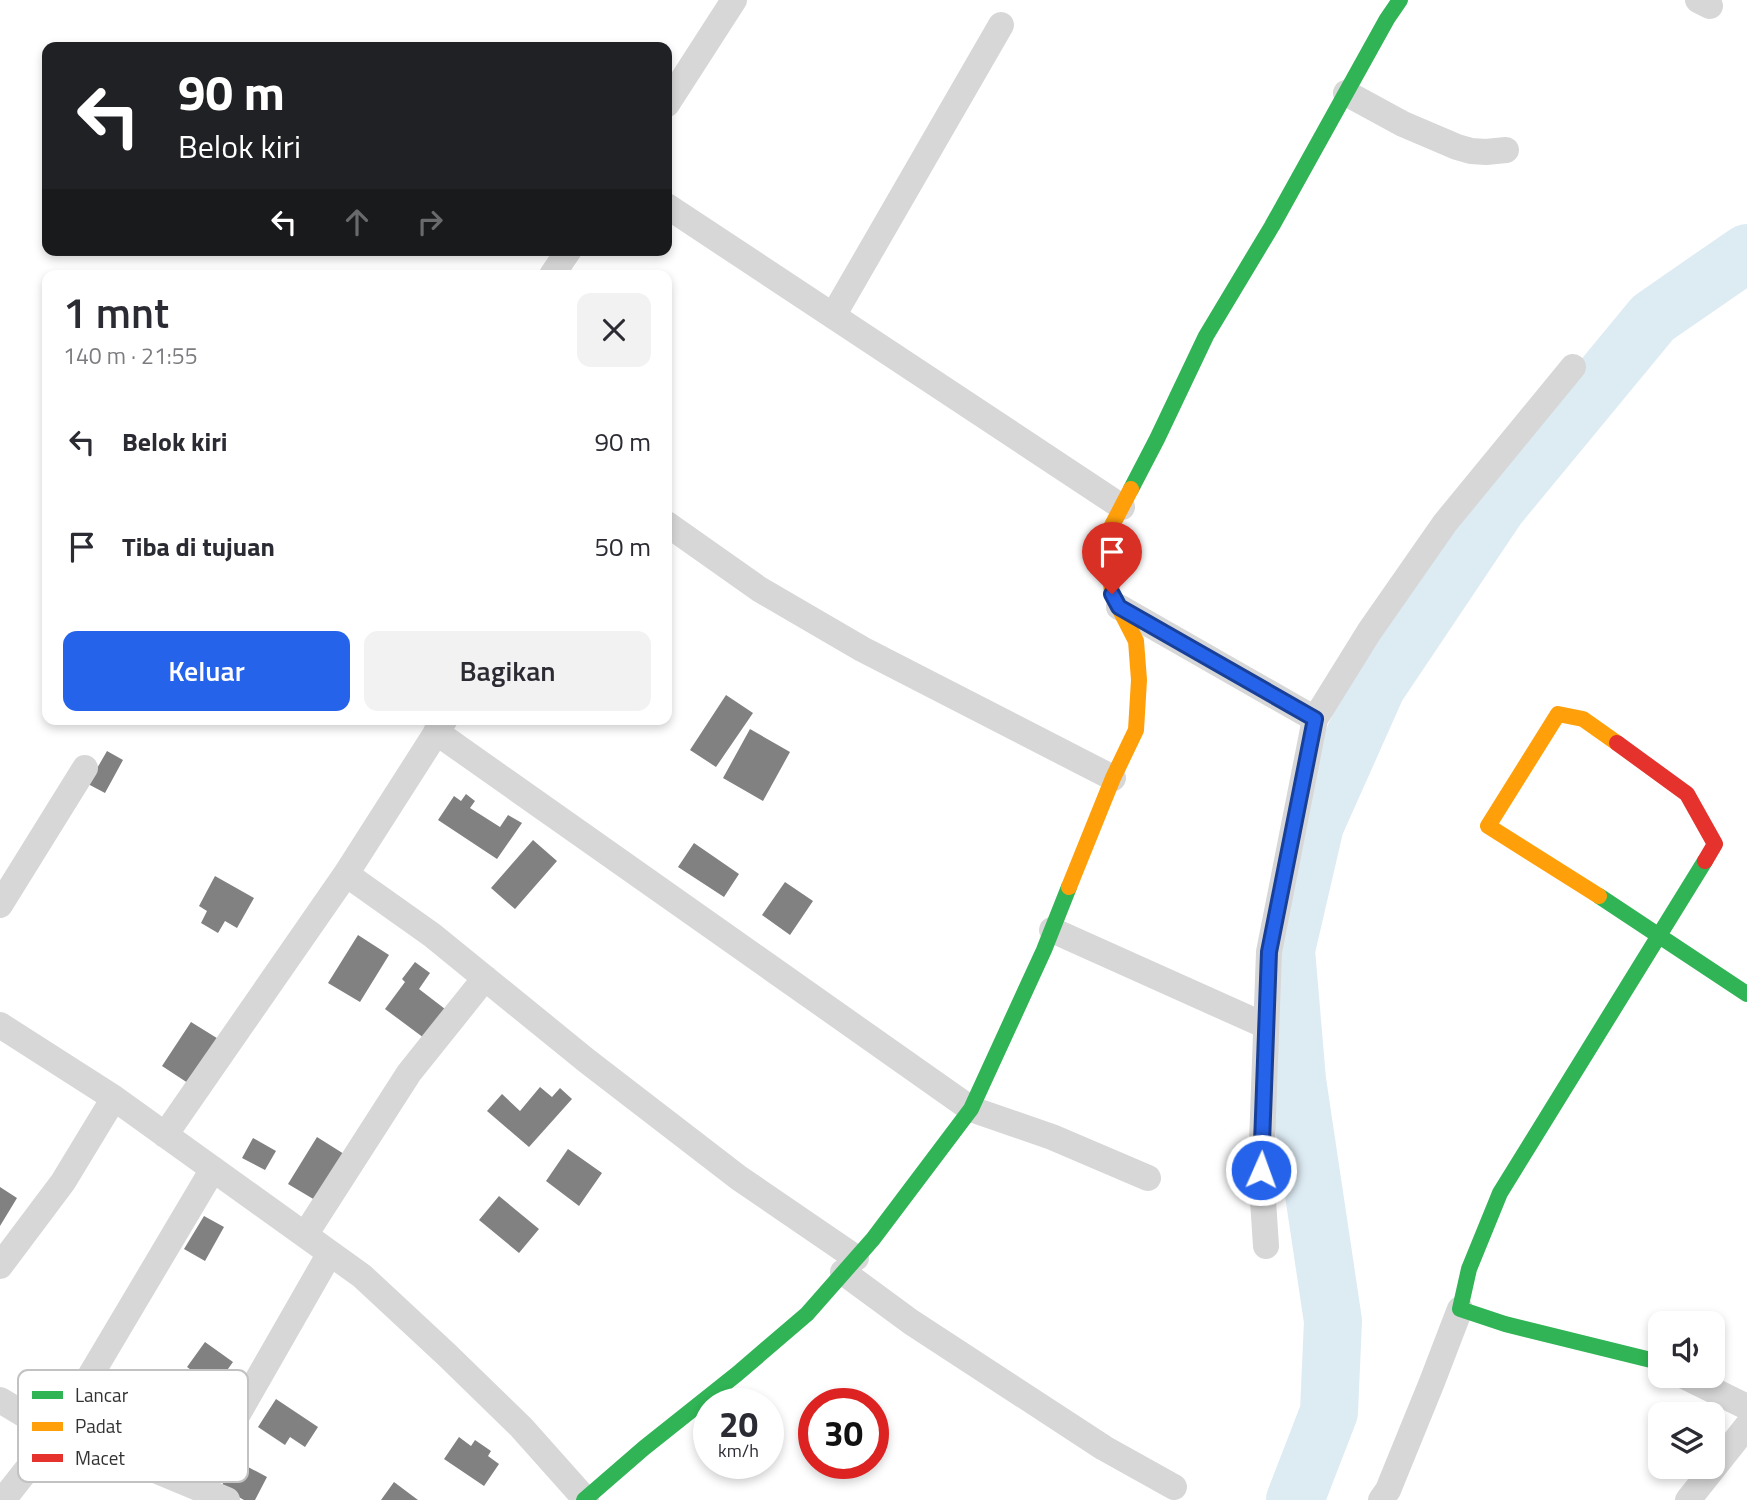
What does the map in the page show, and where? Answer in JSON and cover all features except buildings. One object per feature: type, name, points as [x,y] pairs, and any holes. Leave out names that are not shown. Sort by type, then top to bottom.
[{"type":"street","points":[[672,96],[734,0]]},
{"type":"street","points":[[0,1025],[114,1098],[362,1276],[521,1427],[585,1499],[807,1314],[873,1239],[971,1109],[1052,930],[1113,778],[1136,730],[1139,680],[1136,641],[1112,594],[1107,535],[1157,439],[1206,335],[1272,226],[1400,0]]},
{"type":"street","points":[[833,316],[1001,24]]},
{"type":"street","points":[[1346,93],[1444,143],[1471,151],[1506,150]]},
{"type":"street","points":[[672,208],[1122,507]]},
{"type":"street","points":[[1266,1246],[1261,1170],[1269,952],[1315,719],[1369,632],[1444,523],[1573,366]]},
{"type":"street","points":[[672,528],[759,589],[862,649],[1113,778]]},
{"type":"street","points":[[1119,607],[1315,719]]},
{"type":"street","points":[[1381,1500],[1388,1490],[1432,1382],[1460,1309],[1469,1269],[1500,1193],[1660,936],[1715,844],[1687,794],[1583,719],[1558,714],[1488,826],[1660,936],[1747,995]]},
{"type":"street","points":[[165,1135],[346,874],[441,726],[971,1109],[1052,1137],[1148,1178]]},
{"type":"street","points":[[0,905],[85,768]]},
{"type":"street","points":[[346,874],[432,935],[587,1061],[849,1265],[911,1322],[1104,1448],[1174,1487]]},
{"type":"street","points":[[1052,930],[1266,1026]]},
{"type":"street","points":[[305,1235],[409,1073],[485,978]]},
{"type":"street","points":[[0,1266],[63,1182],[114,1098]]},
{"type":"street","points":[[94,1370],[213,1169]]},
{"type":"street","points":[[248,1396],[330,1253]]},
{"type":"street","points":[[1460,1309],[1505,1324],[1648,1359]]},
{"type":"street","points":[[1708,1388],[1747,1408]]},
{"type":"street","points":[[0,1400],[18,1411]]},
{"type":"street","points":[[1688,1500],[1747,1426]]},
{"type":"street","points":[[3,1500],[18,1481]]},
{"type":"street","points":[[184,1482],[228,1500]]},
{"type":"street","points":[[196,1487],[199,1482]]},
{"type":"waterway","points":[[1295,1500],[1329,1412],[1333,1321],[1297,1080],[1286,950],[1315,825],[1377,686],[1497,507],[1653,318],[1747,253]]},
{"type":"traffic: fast","points":[[1131,489],[1206,336],[1272,226],[1400,0]]},
{"type":"traffic: fast","points":[[1648,1359],[1505,1324],[1460,1309],[1469,1269],[1500,1193],[1705,861]]},
{"type":"traffic: fast","points":[[584,1500],[807,1314],[873,1239],[971,1109],[1044,950],[1069,887]]},
{"type":"traffic: fast","points":[[1599,896],[1747,994]]},
{"type":"traffic: slow","points":[[1069,887],[1113,778],[1136,730],[1139,680],[1136,641],[1112,594],[1107,535],[1131,489]]},
{"type":"traffic: slow","points":[[1599,896],[1488,826],[1558,714],[1583,719],[1617,743]]},
{"type":"traffic: jam","points":[[1617,743],[1687,794],[1715,844],[1705,861]]},
{"type":"route","points":[[1112,594],[1119,607],[1315,719],[1269,952],[1261,1170]]}]
